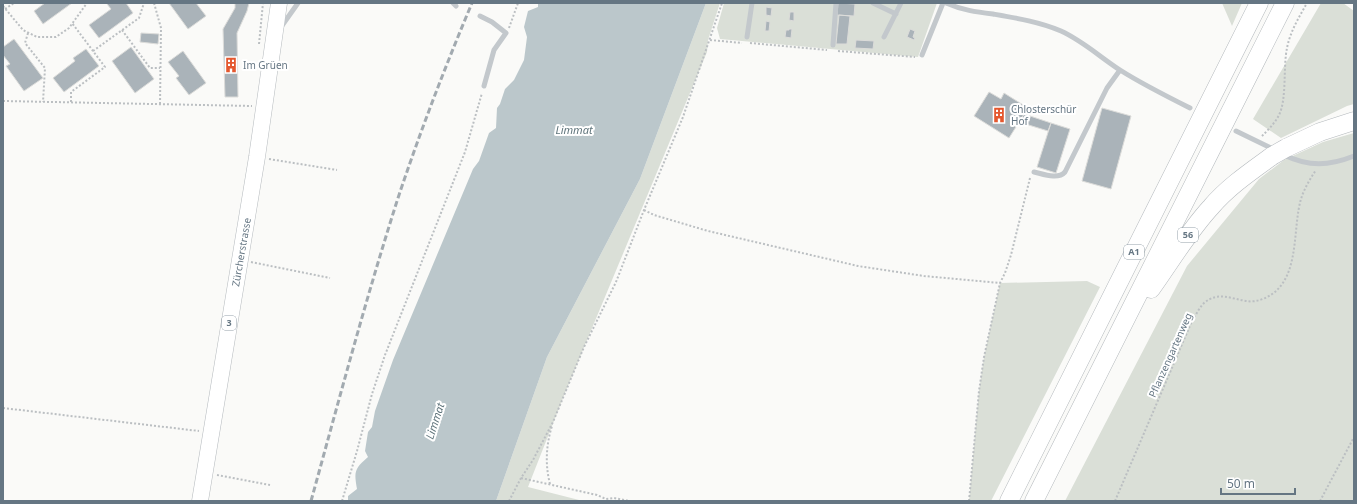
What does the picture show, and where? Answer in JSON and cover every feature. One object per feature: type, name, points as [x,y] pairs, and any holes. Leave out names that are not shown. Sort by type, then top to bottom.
[{"type":"highway","name":"A1","points":[[1009,501],[1259,3]]},
{"type":"highway","name":"A1","points":[[1034,501],[1285,3]]},
{"type":"highway","name":"56","points":[[1120,329],[1193,228],[1212,206],[1238,182],[1279,152],[1320,132],[1354,121]]},
{"type":"main road","name":"Zürcherstrasse","points":[[200,501],[257,157],[279,3]]},
{"type":"lane","points":[[274,38],[298,3]]},
{"type":"lane","points":[[746,37],[752,3]]},
{"type":"lane","points":[[833,45],[836,3]]},
{"type":"lane","points":[[873,3],[896,14]]},
{"type":"lane","points":[[884,37],[901,3]]},
{"type":"lane","points":[[922,55],[943,3]]},
{"type":"lane","points":[[946,3],[960,9],[1019,19],[1056,29],[1083,43],[1120,70],[1190,108]]},
{"type":"lane","points":[[480,16],[492,22],[506,33],[494,50],[484,86]]},
{"type":"lane","points":[[1034,172],[1058,177],[1065,172],[1107,88],[1120,70]]},
{"type":"lane","points":[[1236,131],[1287,156],[1304,162],[1330,164],[1354,156]]},
{"type":"path","points":[[5,9],[14,3]]},
{"type":"path","points":[[3,6],[23,30],[28,33],[37,37],[56,37],[69,28],[87,3]]},
{"type":"path","points":[[93,51],[139,18],[144,3]]},
{"type":"path","points":[[154,3],[162,28],[160,105]]},
{"type":"path","points":[[506,33],[509,29],[518,3]]},
{"type":"path","points":[[509,501],[521,478],[534,460],[553,422],[584,347],[616,282],[683,117],[722,3]]},
{"type":"path","points":[[1257,142],[1273,124],[1279,114],[1282,105],[1285,61],[1288,45],[1293,29],[1307,3]]},
{"type":"path","points":[[71,102],[71,92],[105,67],[72,23]]},
{"type":"path","points":[[122,30],[150,68],[160,68]]},
{"type":"path","points":[[28,33],[25,43],[45,68],[43,102]]},
{"type":"path","points":[[710,40],[918,58],[922,55]]},
{"type":"path","points":[[342,501],[372,394],[385,355],[465,152],[484,86]]},
{"type":"path","points":[[3,101],[253,106]]},
{"type":"path","points":[[257,157],[337,170]]},
{"type":"path","name":"Pflanzengartenweg","points":[[1115,501],[1192,321],[1203,304],[1214,297],[1227,296],[1248,302],[1256,301],[1268,297],[1278,290],[1282,284],[1290,269],[1301,200],[1307,184],[1320,164]]},
{"type":"path","points":[[969,501],[979,391],[984,357],[1000,282],[1009,262],[1029,180],[1034,172]]},
{"type":"path","points":[[644,210],[654,215],[708,231],[858,266],[924,276],[1000,282]]},
{"type":"path","points":[[240,262],[250,262],[330,278]]},
{"type":"path","points":[[3,408],[199,431]]},
{"type":"path","points":[[550,484],[547,472],[547,444],[553,422]]},
{"type":"path","points":[[1320,501],[1354,437]]},
{"type":"path","points":[[204,472],[270,485]]},
{"type":"path","points":[[521,478],[597,495],[605,500],[614,498],[630,501]]},
{"type":"shaded area","points":[[706,3],[720,3],[708,40],[707,52],[565,393],[528,487],[583,501],[496,501],[547,357],[640,179]]},
{"type":"shaded area","points":[[724,3],[937,3],[918,57],[720,39],[717,28]]},
{"type":"shaded area","points":[[1222,3],[1242,3],[1232,26]]},
{"type":"shaded area","points":[[1321,3],[1343,3],[1354,11],[1354,104],[1281,138],[1253,119]]},
{"type":"shaded area","points":[[1354,133],[1354,501],[1065,501],[1187,266],[1259,179],[1284,160],[1323,142]]},
{"type":"shaded area","points":[[1087,281],[1100,287],[991,501],[969,501],[979,391],[984,357],[1000,283]]},
{"type":"water","name":"Limmat","points":[[538,3],[706,3],[640,179],[547,357],[496,501],[348,501],[348,496],[357,489],[355,479],[356,471],[368,457],[365,451],[368,432],[372,427],[375,411],[393,360],[473,169],[479,161],[489,133],[496,128],[497,108],[500,104],[505,89],[514,80],[524,60],[527,37],[524,27],[528,11],[538,7]]},
{"type":"building","points":[[45,3],[72,3],[43,24],[34,11]]},
{"type":"building","points":[[126,3],[133,13],[99,38],[89,25],[111,9],[107,4]]},
{"type":"building","points":[[169,3],[196,3],[206,16],[188,29]]},
{"type":"building","name":"Im Grüen","points":[[235,3],[249,3],[237,33],[238,97],[225,97],[223,29],[235,8]]},
{"type":"building","points":[[838,3],[855,4],[854,16],[837,15]]},
{"type":"building","points":[[766,7],[772,8],[771,16],[766,15]]},
{"type":"building","points":[[790,12],[794,12],[794,21],[789,20]]},
{"type":"building","points":[[839,15],[850,16],[847,44],[836,44]]},
{"type":"building","points":[[766,21],[770,22],[769,31],[765,31]]},
{"type":"building","points":[[792,29],[791,38],[785,37],[786,30]]},
{"type":"building","points":[[910,29],[915,31],[913,37],[915,38],[914,40],[907,37]]},
{"type":"building","points":[[141,33],[159,34],[158,44],[140,42]]},
{"type":"building","points":[[14,39],[43,78],[24,91],[6,66],[10,64],[3,55],[3,47]]},
{"type":"building","points":[[856,40],[874,41],[873,49],[855,48]]},
{"type":"building","points":[[131,47],[154,79],[135,93],[112,61]]},
{"type":"building","points":[[86,49],[99,66],[64,92],[53,78],[75,61],[73,58]]},
{"type":"building","points":[[183,51],[206,83],[189,95],[176,78],[179,76],[168,62]]},
{"type":"building","name":"Chlosterschür Hof","points":[[989,92],[1001,99],[1004,93],[1028,108],[1009,138],[974,116]]},
{"type":"building","points":[[1102,108],[1131,116],[1111,189],[1082,181]]},
{"type":"building","points":[[1024,114],[1051,123],[1048,131],[1019,122]]},
{"type":"building","points":[[1051,123],[1070,129],[1056,173],[1037,167]]},
{"type":"railway","points":[[311,501],[364,311],[398,198],[433,100],[472,3]]},
{"type":"place","name":"Im Grüen","points":[[231,65]]},
{"type":"place","name":"Chlosterschür Hof","points":[[999,115]]}]
